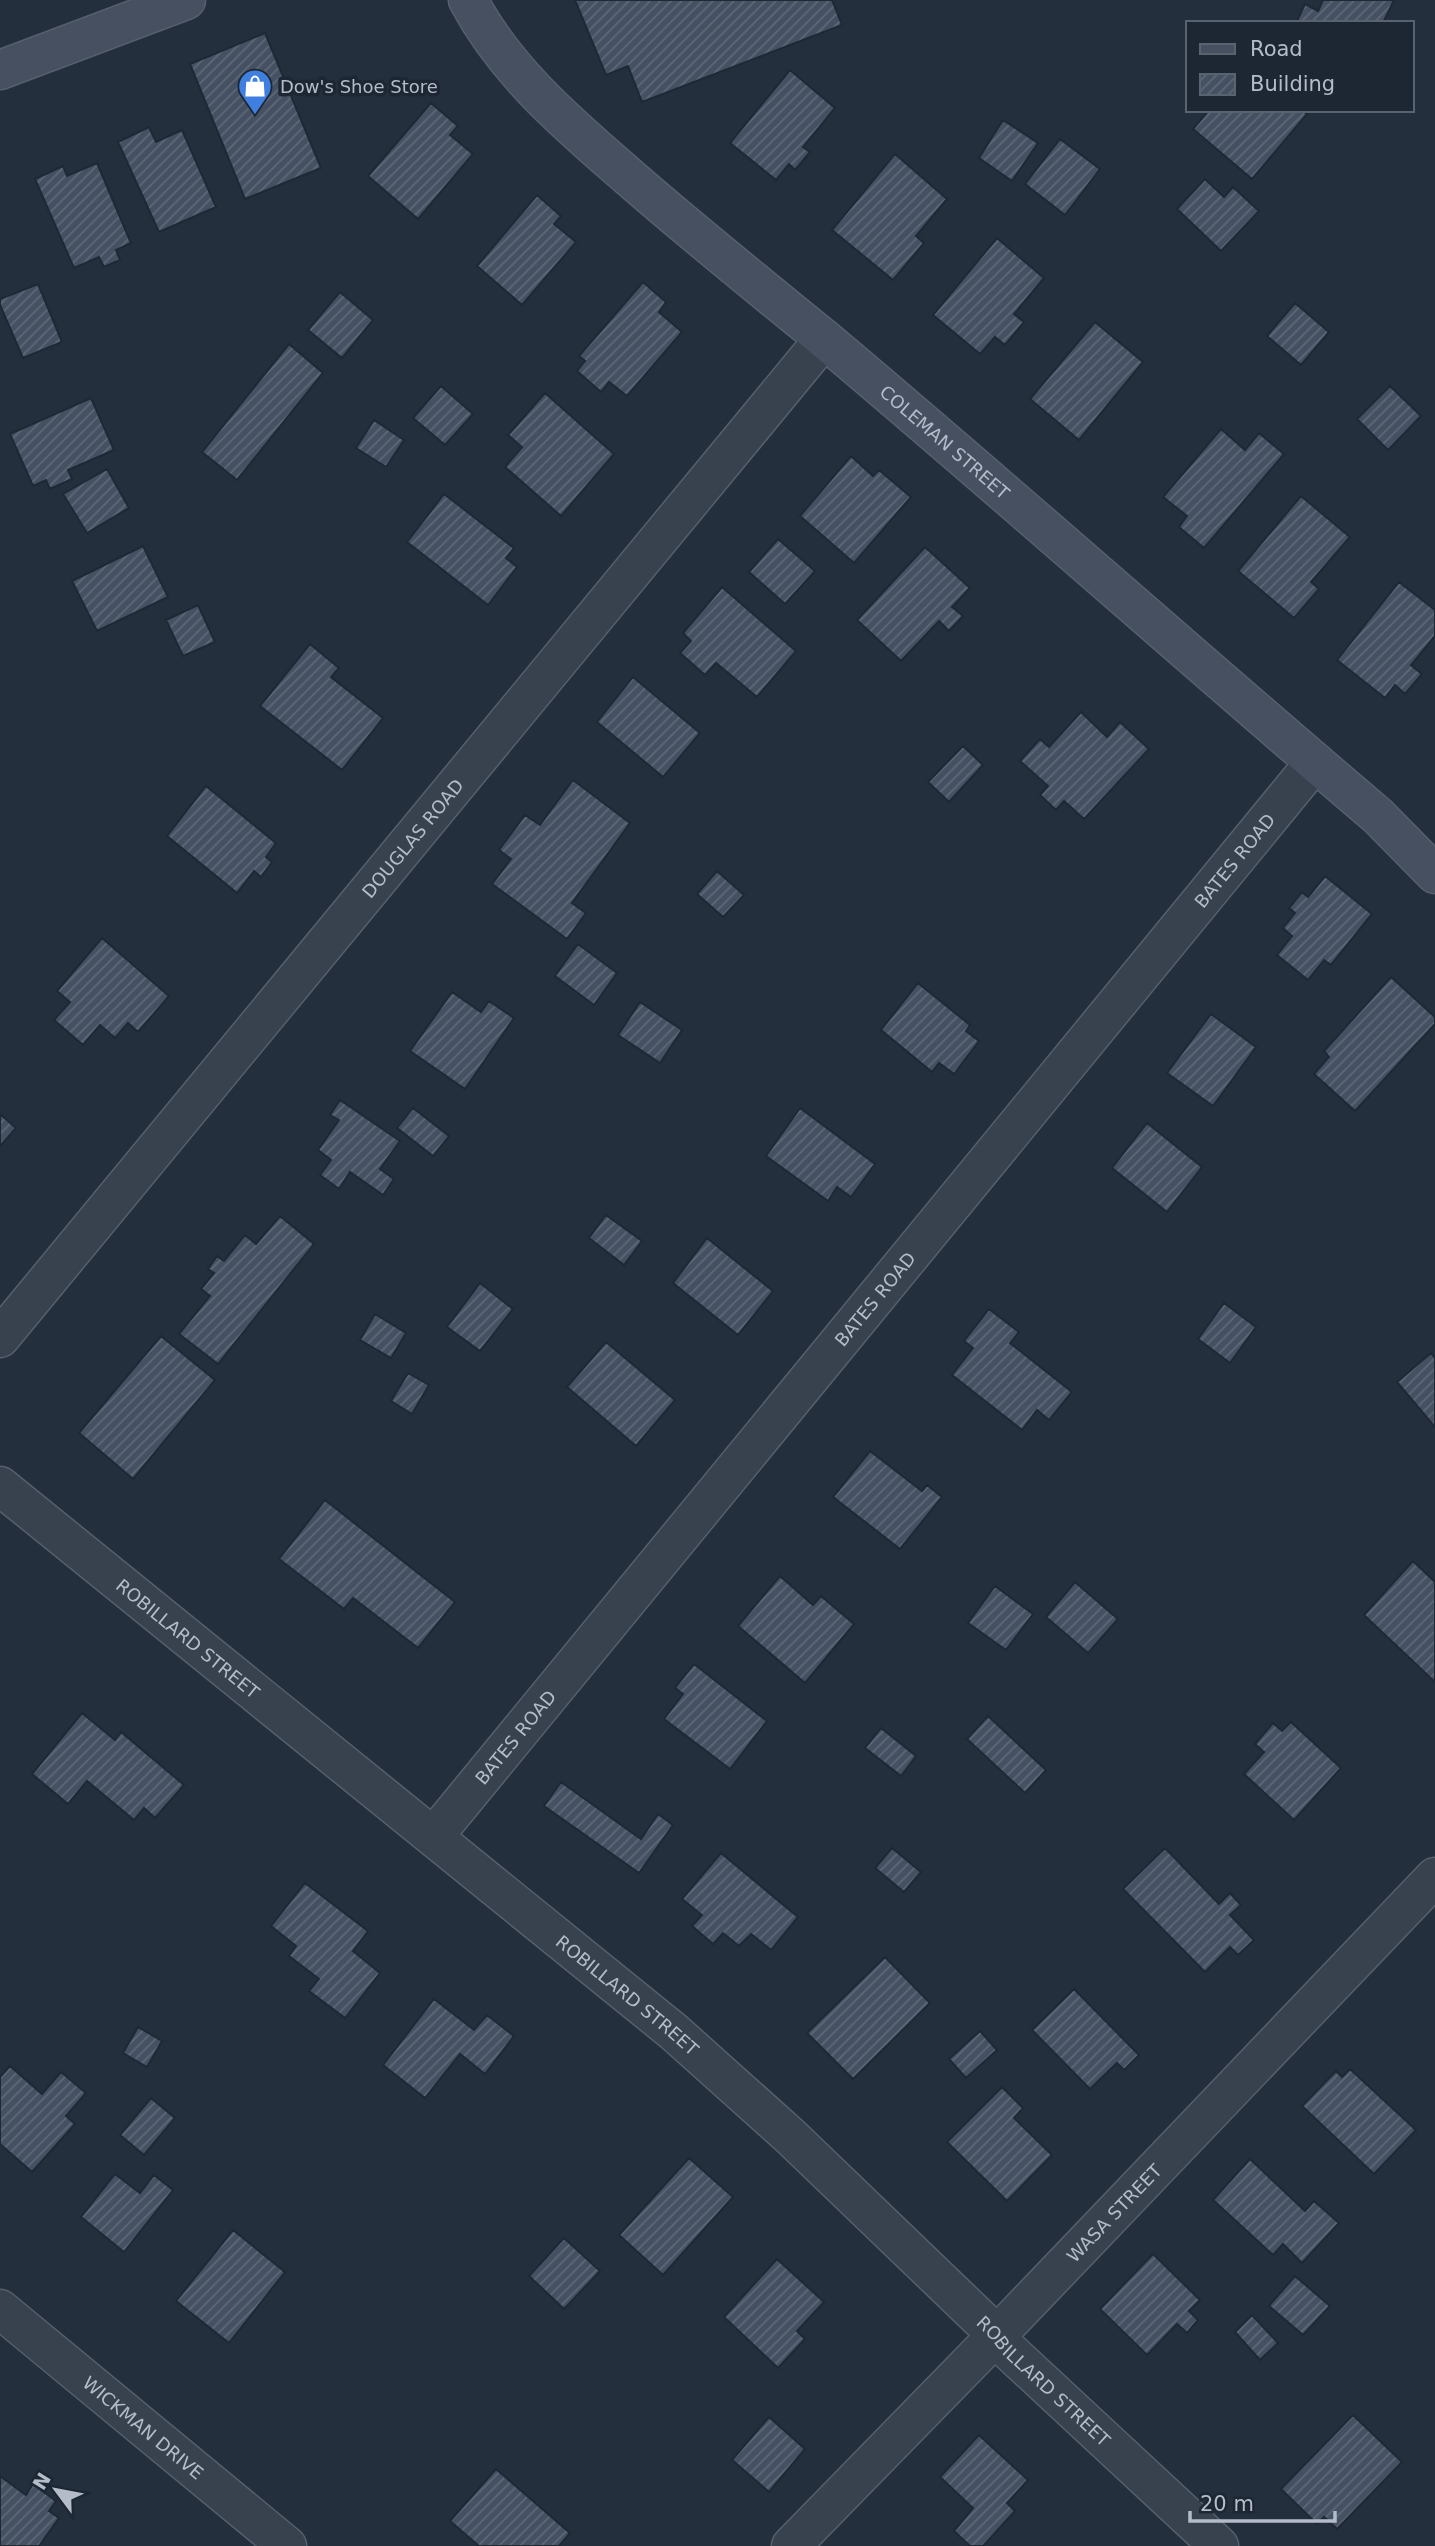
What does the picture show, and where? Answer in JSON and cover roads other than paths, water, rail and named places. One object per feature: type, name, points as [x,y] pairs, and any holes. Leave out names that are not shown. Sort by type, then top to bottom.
[{"type":"street","points":[[5,63],[186,0]]},
{"type":"street","name":"COLEMAN STREET","points":[[468,0],[524,80],[577,132],[708,245],[824,339],[1378,816],[1435,874]]},
{"type":"street","name":"DOUGLAS ROAD","points":[[0,1338],[824,339]]},
{"type":"street","name":"BATES ROAD","points":[[433,1836],[1315,762]]},
{"type":"street","name":"ROBILLARD STREET","points":[[0,1486],[674,2032],[790,2136],[997,2335],[1006,2349],[1219,2546]]},
{"type":"street","name":"WASA STREET","points":[[791,2546],[1435,1877]]},
{"type":"street","name":"WICKMAN DRIVE","points":[[0,2309],[287,2546]]},
{"type":"place","name":"Dow's Shoe Store","points":[[255,116]]}]
